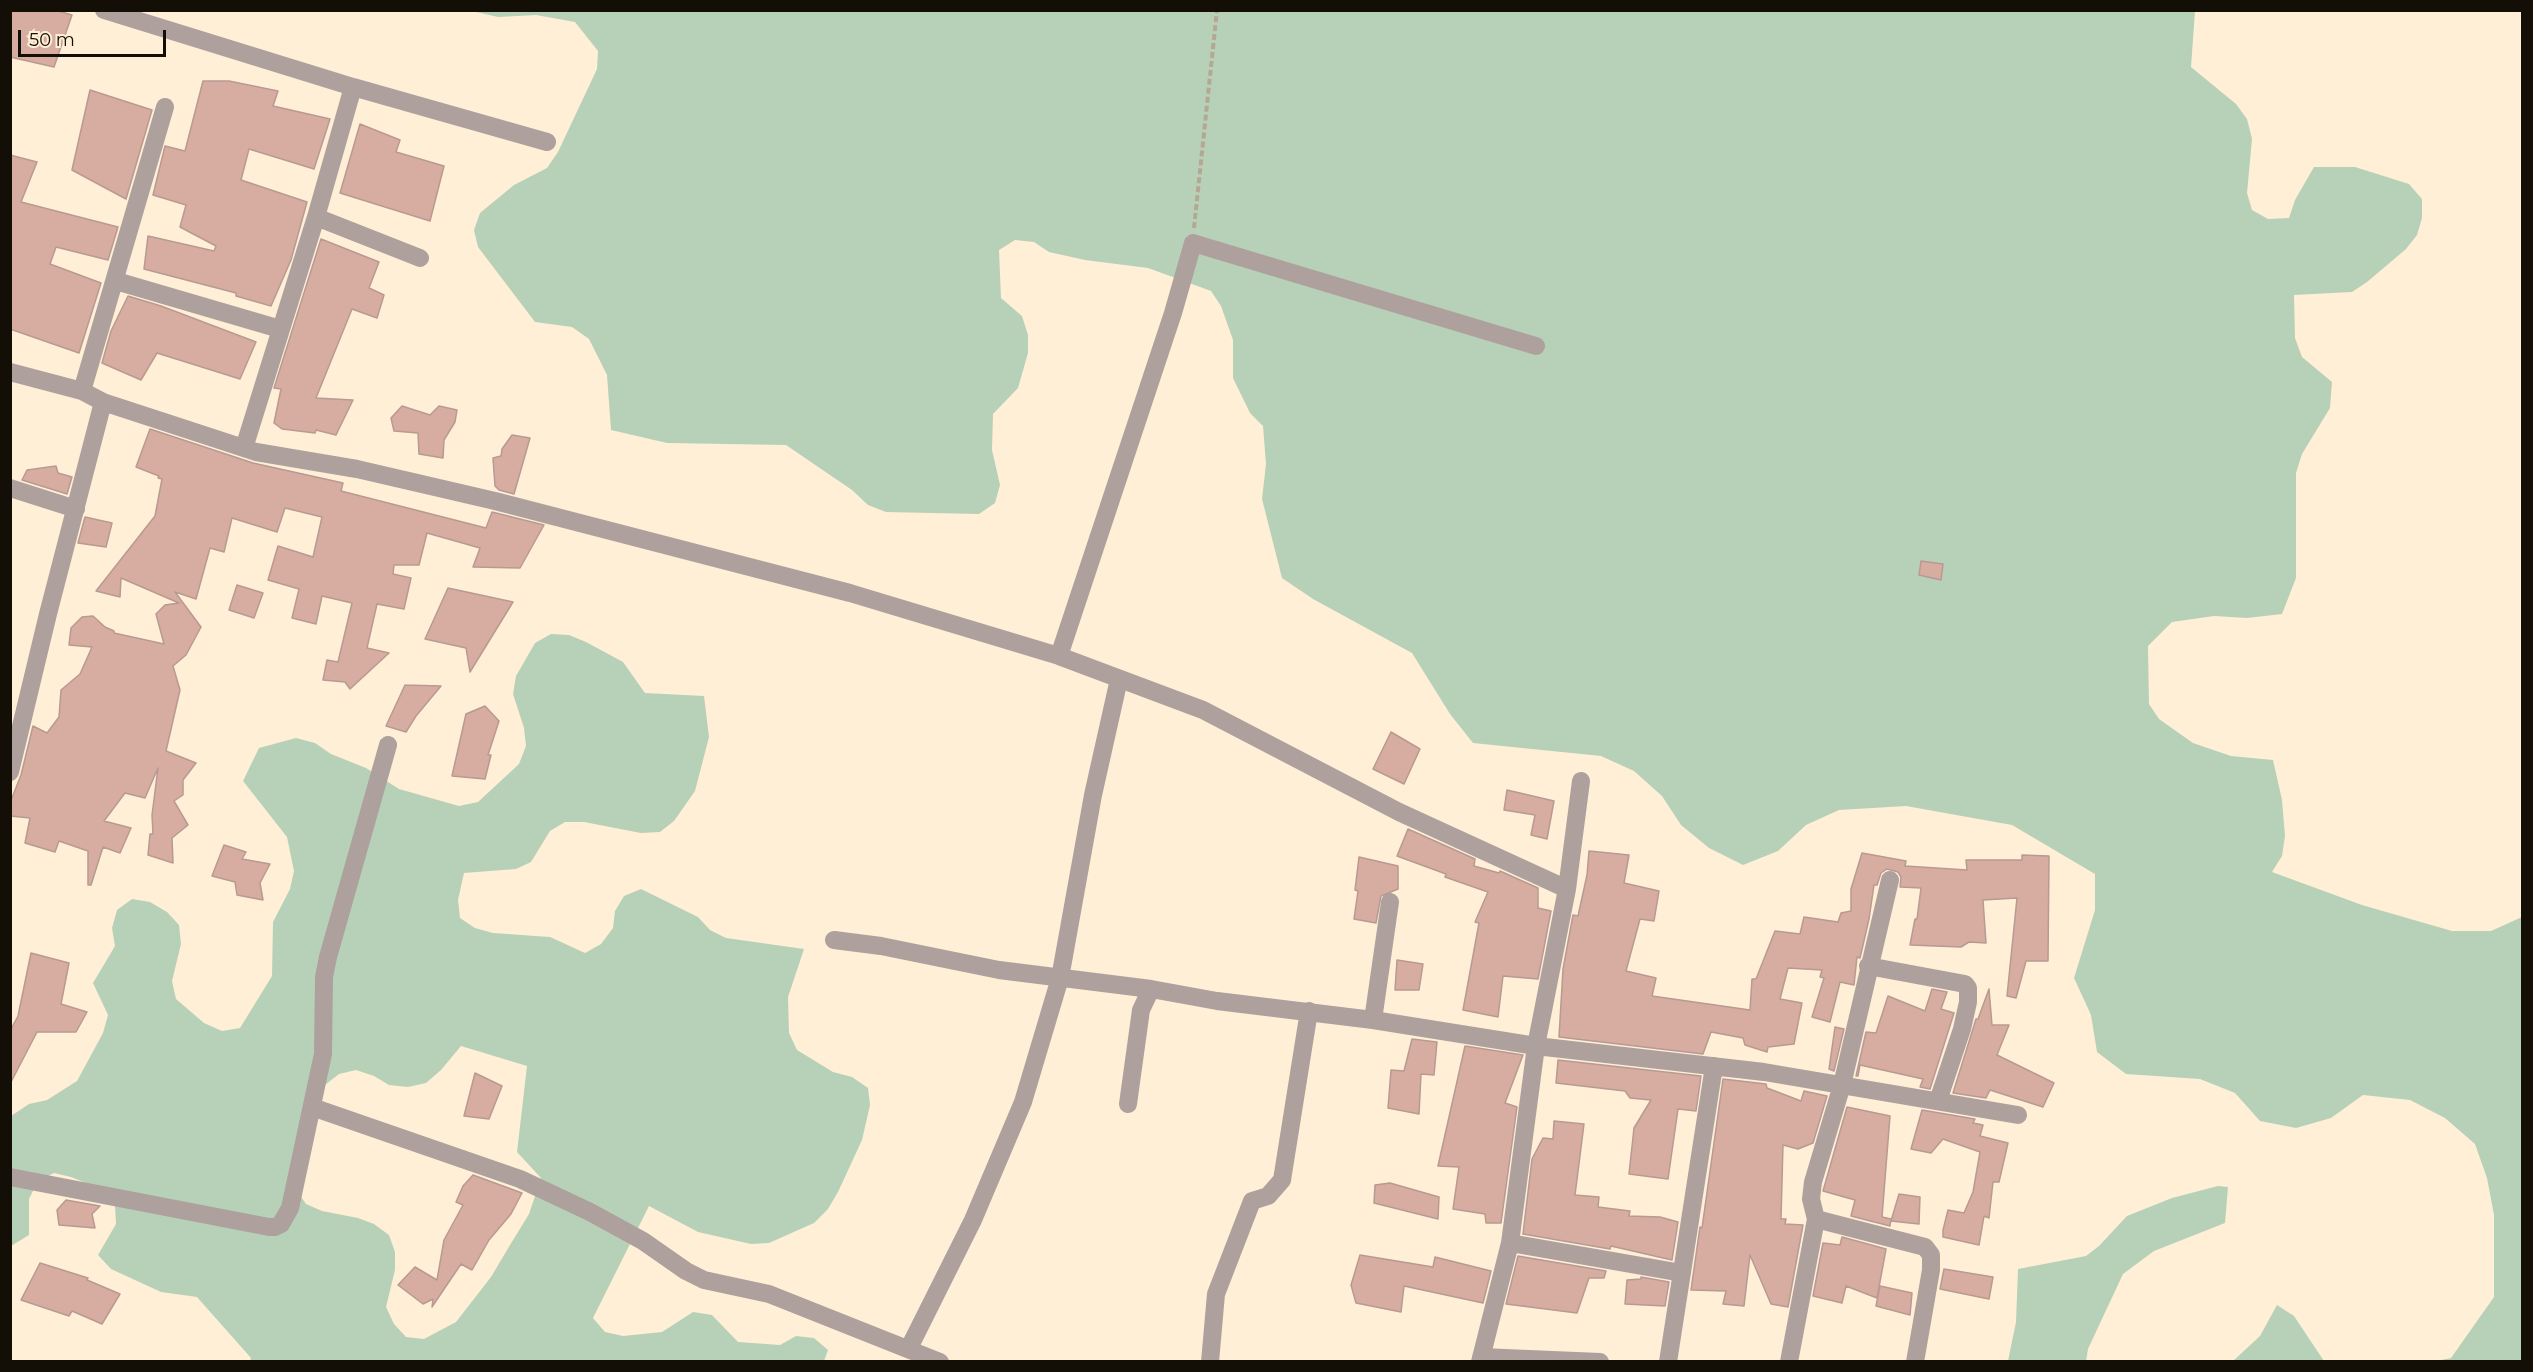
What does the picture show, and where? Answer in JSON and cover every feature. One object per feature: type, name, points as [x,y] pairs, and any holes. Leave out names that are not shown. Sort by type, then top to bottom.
[{"type":"street","points":[[104,10],[353,87],[547,142]]},
{"type":"street","points":[[244,448],[316,217],[353,87]]},
{"type":"street","points":[[82,392],[165,107]]},
{"type":"street","points":[[316,217],[420,258]]},
{"type":"street","points":[[1059,656],[1173,313],[1193,243],[1536,346]]},
{"type":"street","points":[[116,281],[280,329]]},
{"type":"street","points":[[10,372],[82,392],[103,402],[244,448],[357,469],[615,532],[850,594],[1059,656],[1203,710],[1399,812],[1566,889]]},
{"type":"street","points":[[10,772],[103,402]]},
{"type":"street","points":[[10,488],[76,509]]},
{"type":"street","points":[[909,1348],[973,1220],[1023,1102],[1060,978],[1093,795],[1119,679]]},
{"type":"street","points":[[10,1178],[275,1227],[285,1218],[290,1208],[323,1054],[324,977],[328,957],[388,745]]},
{"type":"street","points":[[1581,781],[1566,889],[1536,1046],[1510,1243],[1480,1359],[1600,1362]]},
{"type":"street","points":[[1789,1362],[1816,1219],[1812,1199],[1813,1182],[1842,1085],[1868,966],[1890,880]]},
{"type":"street","points":[[1373,1020],[1390,902]]},
{"type":"street","points":[[834,940],[881,946],[999,970],[1373,1020],[1536,1046],[1714,1066],[2018,1115]]},
{"type":"street","points":[[1868,966],[1965,984],[1968,988],[1968,1002],[1962,1029],[1938,1101]]},
{"type":"street","points":[[1128,1104],[1141,1010],[1151,989]]},
{"type":"street","points":[[1210,1362],[1216,1294],[1252,1201],[1268,1196],[1282,1180],[1309,1011]]},
{"type":"street","points":[[1668,1362],[1714,1066]]},
{"type":"street","points":[[312,1107],[520,1179],[590,1212],[643,1241],[686,1271],[704,1280],[769,1294],[940,1362]]},
{"type":"street","points":[[1816,1219],[1926,1247],[1931,1255],[1931,1270],[1915,1362]]},
{"type":"street","points":[[1510,1243],[1682,1273]]},
{"type":"path","points":[[1193,243],[1217,10]]},
{"type":"green space","points":[[472,11],[2195,11],[2191,67],[2236,104],[2247,119],[2252,139],[2247,193],[2252,210],[2268,219],[2289,218],[2295,200],[2314,167],[2355,167],[2409,184],[2422,199],[2422,218],[2417,235],[2406,249],[2352,292],[2294,295],[2295,338],[2302,357],[2332,382],[2330,408],[2302,454],[2296,473],[2296,578],[2282,614],[2247,618],[2214,616],[2172,622],[2148,646],[2149,704],[2159,719],[2193,743],[2231,756],[2273,760],[2282,800],[2285,836],[2282,856],[2272,872],[2362,905],[2452,931],[2491,931],[2522,917],[2522,1361],[2436,1361],[2451,1358],[2494,1297],[2494,1215],[2487,1178],[2475,1144],[2445,1118],[2410,1100],[2363,1095],[2331,1118],[2296,1128],[2260,1121],[2235,1093],[2200,1079],[2126,1074],[2097,1052],[2091,1015],[2074,978],[2095,910],[2095,874],[2012,825],[1906,806],[1839,810],[1806,825],[1778,851],[1743,865],[1709,848],[1681,825],[1662,796],[1634,771],[1601,756],[1473,743],[1450,714],[1412,653],[1313,599],[1282,578],[1262,499],[1266,464],[1263,426],[1250,413],[1233,378],[1233,340],[1221,306],[1211,291],[1148,268],[1085,260],[1049,252],[1034,242],[1015,240],[999,250],[1001,298],[1022,316],[1028,335],[1028,353],[1018,388],[993,414],[992,450],[1000,485],[995,503],[979,514],[886,512],[868,505],[852,490],[786,445],[667,443],[611,430],[607,375],[589,339],[572,327],[535,322],[478,247],[474,230],[480,213],[514,185],[547,168],[558,152],[597,69],[598,51],[575,22],[536,15],[498,17]]},
{"type":"green space","points":[[551,634],[569,635],[623,662],[645,693],[704,696],[709,737],[695,791],[674,821],[660,832],[641,833],[584,822],[565,822],[550,831],[531,862],[516,869],[464,873],[458,900],[460,918],[475,928],[493,933],[550,937],[585,953],[601,944],[613,928],[615,911],[624,896],[641,889],[698,917],[710,930],[726,938],[804,949],[788,997],[789,1033],[797,1050],[833,1072],[852,1077],[868,1088],[870,1105],[862,1140],[838,1192],[828,1209],[814,1223],[769,1243],[751,1244],[698,1232],[649,1206],[593,1318],[605,1332],[623,1336],[662,1332],[693,1312],[712,1315],[738,1342],[780,1345],[796,1336],[814,1338],[828,1350],[824,1361],[250,1361],[251,1358],[197,1297],[161,1292],[111,1269],[98,1255],[116,1224],[115,1206],[106,1191],[54,1173],[38,1181],[29,1199],[29,1235],[11,1246],[11,1116],[29,1104],[47,1100],[77,1081],[103,1033],[108,1015],[93,983],[115,946],[112,928],[117,910],[132,899],[150,902],[167,912],[179,925],[181,944],[172,981],[176,999],[204,1023],[222,1031],[240,1028],[272,976],[273,922],[290,889],[294,871],[287,837],[243,781],[259,748],[296,738],[315,743],[331,754],[366,768],[399,789],[459,806],[478,802],[519,764],[526,746],[524,728],[513,694],[516,676],[535,643]],"holes":[[[461,1046],[527,1066],[517,1152],[541,1178],[529,1214],[491,1277],[456,1322],[424,1339],[406,1337],[394,1324],[386,1307],[395,1270],[395,1252],[389,1235],[374,1224],[358,1218],[322,1211],[306,1204],[295,1188],[325,1085],[339,1074],[356,1070],[374,1076],[389,1085],[408,1087],[426,1083],[441,1070]]]},
{"type":"green space","points":[[2218,1186],[2228,1187],[2225,1223],[2154,1251],[2123,1274],[2088,1349],[2086,1361],[2008,1361],[2016,1322],[2018,1269],[2086,1256],[2099,1246],[2127,1216],[2172,1198]]},
{"type":"green space","points":[[2277,1305],[2294,1316],[2324,1361],[2233,1361],[2260,1336]]},
{"type":"building","points":[[10,10],[55,10],[72,15],[54,67],[10,57]]},
{"type":"building","points":[[203,81],[229,81],[278,91],[273,106],[330,119],[314,169],[249,149],[241,180],[307,202],[291,260],[271,306],[236,296],[236,293],[144,269],[148,236],[214,251],[216,246],[180,227],[186,205],[153,195],[165,146],[185,151]]},
{"type":"building","points":[[90,90],[152,110],[126,199],[72,170]]},
{"type":"building","points":[[360,124],[400,140],[396,152],[444,166],[430,221],[340,193]]},
{"type":"building","points":[[10,155],[37,162],[21,202],[118,227],[108,260],[56,247],[50,264],[101,283],[79,353],[10,329]]},
{"type":"building","points":[[321,239],[379,262],[369,288],[384,295],[377,318],[352,309],[316,398],[353,400],[336,435],[316,430],[315,433],[282,429],[274,423],[281,389],[274,388]]},
{"type":"building","points":[[128,296],[256,342],[240,379],[157,353],[141,380],[102,363],[111,331]]},
{"type":"building","points":[[402,406],[430,415],[439,406],[457,410],[455,422],[444,440],[443,458],[419,454],[418,433],[394,431],[391,418]]},
{"type":"building","points":[[150,429],[253,463],[343,483],[341,491],[486,528],[492,512],[544,525],[520,568],[473,567],[480,548],[427,533],[419,565],[394,565],[393,574],[411,578],[404,609],[377,604],[367,648],[389,653],[350,689],[345,682],[323,680],[327,660],[338,662],[352,603],[322,596],[316,624],[292,618],[299,589],[268,580],[278,546],[313,557],[322,517],[285,508],[277,532],[232,518],[224,552],[210,548],[196,599],[175,592],[201,627],[186,655],[173,666],[180,690],[166,751],[196,763],[183,780],[183,795],[174,801],[188,825],[172,838],[173,863],[148,855],[150,834],[153,834],[152,815],[158,768],[145,798],[125,793],[104,821],[131,828],[120,853],[103,847],[91,885],[88,885],[88,851],[59,841],[55,852],[25,843],[30,818],[10,816],[10,803],[21,775],[33,726],[47,733],[59,717],[61,690],[80,674],[92,647],[69,645],[71,628],[82,617],[93,616],[114,633],[164,644],[156,614],[165,605],[179,603],[121,578],[120,597],[96,591],[155,516],[162,479],[136,467]]},
{"type":"building","points":[[512,435],[530,438],[514,494],[499,490],[495,486],[493,458],[501,456],[502,449]]},
{"type":"building","points":[[56,466],[58,473],[72,477],[67,494],[22,480],[27,470]]},
{"type":"building","points":[[85,517],[112,523],[106,547],[78,543]]},
{"type":"building","points":[[1921,561],[1943,564],[1941,580],[1919,575]]},
{"type":"building","points":[[237,585],[263,593],[254,618],[229,610]]},
{"type":"building","points":[[448,588],[513,602],[470,672],[466,648],[425,639]]},
{"type":"building","points":[[405,685],[441,686],[406,732],[386,726]]},
{"type":"building","points":[[485,706],[499,721],[488,755],[491,755],[485,779],[452,776],[466,714]]},
{"type":"building","points":[[1391,732],[1420,749],[1404,784],[1373,769]]},
{"type":"building","points":[[1507,790],[1554,801],[1547,839],[1531,835],[1535,815],[1504,810]]},
{"type":"building","points":[[1408,829],[1475,859],[1474,866],[1499,873],[1500,871],[1538,888],[1538,908],[1551,911],[1538,979],[1503,976],[1498,1017],[1463,1010],[1479,923],[1475,922],[1488,892],[1445,877],[1446,874],[1397,856]]},
{"type":"building","points":[[224,845],[246,852],[242,859],[270,864],[260,883],[263,900],[237,895],[235,882],[212,876]]},
{"type":"building","points":[[1589,851],[1629,855],[1624,883],[1659,891],[1654,921],[1640,919],[1626,971],[1656,978],[1652,996],[1750,1010],[1752,979],[1756,979],[1775,931],[1800,934],[1804,917],[1838,922],[1841,913],[1851,911],[1851,889],[1862,853],[1906,861],[1905,866],[1967,870],[1966,860],[2022,860],[2022,855],[2049,856],[2048,961],[2026,961],[2016,998],[2007,996],[2017,898],[1983,900],[1986,943],[1969,942],[1961,947],[1910,945],[1915,919],[1917,919],[1921,888],[1900,887],[1901,877],[1898,872],[1887,869],[1881,873],[1877,885],[1874,885],[1860,958],[1857,957],[1854,985],[1840,982],[1830,1022],[1812,1017],[1824,978],[1820,977],[1822,970],[1788,968],[1780,999],[1802,1003],[1794,1044],[1768,1047],[1767,1052],[1745,1045],[1743,1038],[1711,1032],[1703,1054],[1559,1037],[1563,969],[1573,915],[1578,916],[1587,875]]},
{"type":"building","points":[[1359,857],[1398,866],[1398,889],[1381,896],[1376,923],[1354,919]]},
{"type":"building","points":[[31,953],[69,963],[61,1004],[87,1012],[76,1032],[37,1032],[10,1084],[10,1031],[18,1016]]},
{"type":"building","points":[[1397,960],[1423,964],[1419,990],[1395,990]]},
{"type":"building","points":[[1932,989],[1947,992],[1941,1009],[1954,1013],[1930,1089],[1920,1087],[1923,1079],[1860,1065],[1858,1076],[1856,1076],[1866,1032],[1876,1033],[1888,996],[1925,1011]]},
{"type":"building","points":[[1989,989],[1992,1025],[2009,1025],[1997,1055],[2054,1083],[2043,1107],[1990,1090],[1986,1098],[1953,1093],[1976,1019],[1978,1019]]},
{"type":"building","points":[[1835,1027],[1844,1029],[1834,1071],[1829,1069]]},
{"type":"building","points":[[1412,1039],[1437,1042],[1434,1075],[1421,1074],[1419,1114],[1388,1108],[1391,1070],[1404,1071]]},
{"type":"building","points":[[1465,1046],[1523,1055],[1505,1103],[1517,1107],[1501,1223],[1486,1223],[1485,1214],[1453,1209],[1459,1167],[1438,1166]]},
{"type":"building","points":[[1558,1060],[1701,1076],[1696,1111],[1678,1109],[1668,1179],[1629,1174],[1634,1128],[1651,1100],[1630,1098],[1625,1091],[1556,1083]]},
{"type":"building","points":[[475,1073],[502,1086],[489,1119],[464,1116]]},
{"type":"building","points":[[1723,1079],[1766,1084],[1767,1088],[1801,1101],[1804,1091],[1827,1096],[1813,1143],[1798,1149],[1783,1145],[1781,1219],[1786,1219],[1785,1224],[1803,1225],[1788,1307],[1771,1304],[1750,1255],[1744,1306],[1723,1304],[1726,1291],[1691,1290]]},
{"type":"building","points":[[1847,1107],[1890,1116],[1882,1217],[1891,1219],[1890,1226],[1851,1216],[1855,1200],[1823,1191]]},
{"type":"building","points":[[1922,1110],[1975,1119],[1973,1123],[1983,1125],[1980,1136],[2008,1143],[1999,1182],[1993,1182],[1989,1218],[1984,1216],[1979,1245],[1943,1237],[1943,1230],[1948,1210],[1964,1213],[1973,1192],[1980,1152],[1943,1139],[1931,1153],[1911,1149]]},
{"type":"building","points":[[1554,1121],[1584,1124],[1575,1195],[1599,1197],[1598,1207],[1630,1211],[1629,1216],[1660,1217],[1678,1222],[1672,1260],[1611,1246],[1610,1249],[1523,1234],[1532,1159],[1543,1138],[1553,1139]]},
{"type":"building","points":[[473,1175],[522,1193],[511,1214],[489,1240],[472,1270],[461,1264],[432,1307],[433,1299],[423,1304],[398,1285],[415,1267],[437,1280],[444,1240],[463,1205],[456,1202],[463,1186]]},
{"type":"building","points":[[1390,1183],[1439,1197],[1438,1219],[1374,1203],[1375,1185]]},
{"type":"building","points":[[1899,1194],[1920,1197],[1919,1224],[1891,1221]]},
{"type":"building","points":[[66,1200],[100,1206],[92,1214],[95,1228],[59,1225],[57,1210]]},
{"type":"building","points":[[1842,1237],[1886,1249],[1877,1298],[1846,1286],[1842,1303],[1813,1296],[1823,1243],[1840,1245]]},
{"type":"building","points":[[1360,1255],[1433,1267],[1435,1257],[1491,1271],[1483,1303],[1404,1286],[1401,1312],[1356,1303],[1351,1285]]},
{"type":"building","points":[[1518,1256],[1606,1271],[1604,1278],[1589,1278],[1577,1313],[1506,1304]]},
{"type":"building","points":[[40,1263],[88,1278],[87,1280],[120,1294],[102,1324],[72,1311],[69,1316],[21,1300]]},
{"type":"building","points":[[1944,1269],[1993,1277],[1989,1299],[1940,1289]]},
{"type":"building","points":[[1641,1277],[1669,1282],[1665,1306],[1625,1304],[1627,1280],[1641,1279]]},
{"type":"building","points":[[1880,1286],[1912,1293],[1910,1315],[1876,1306]]}]
